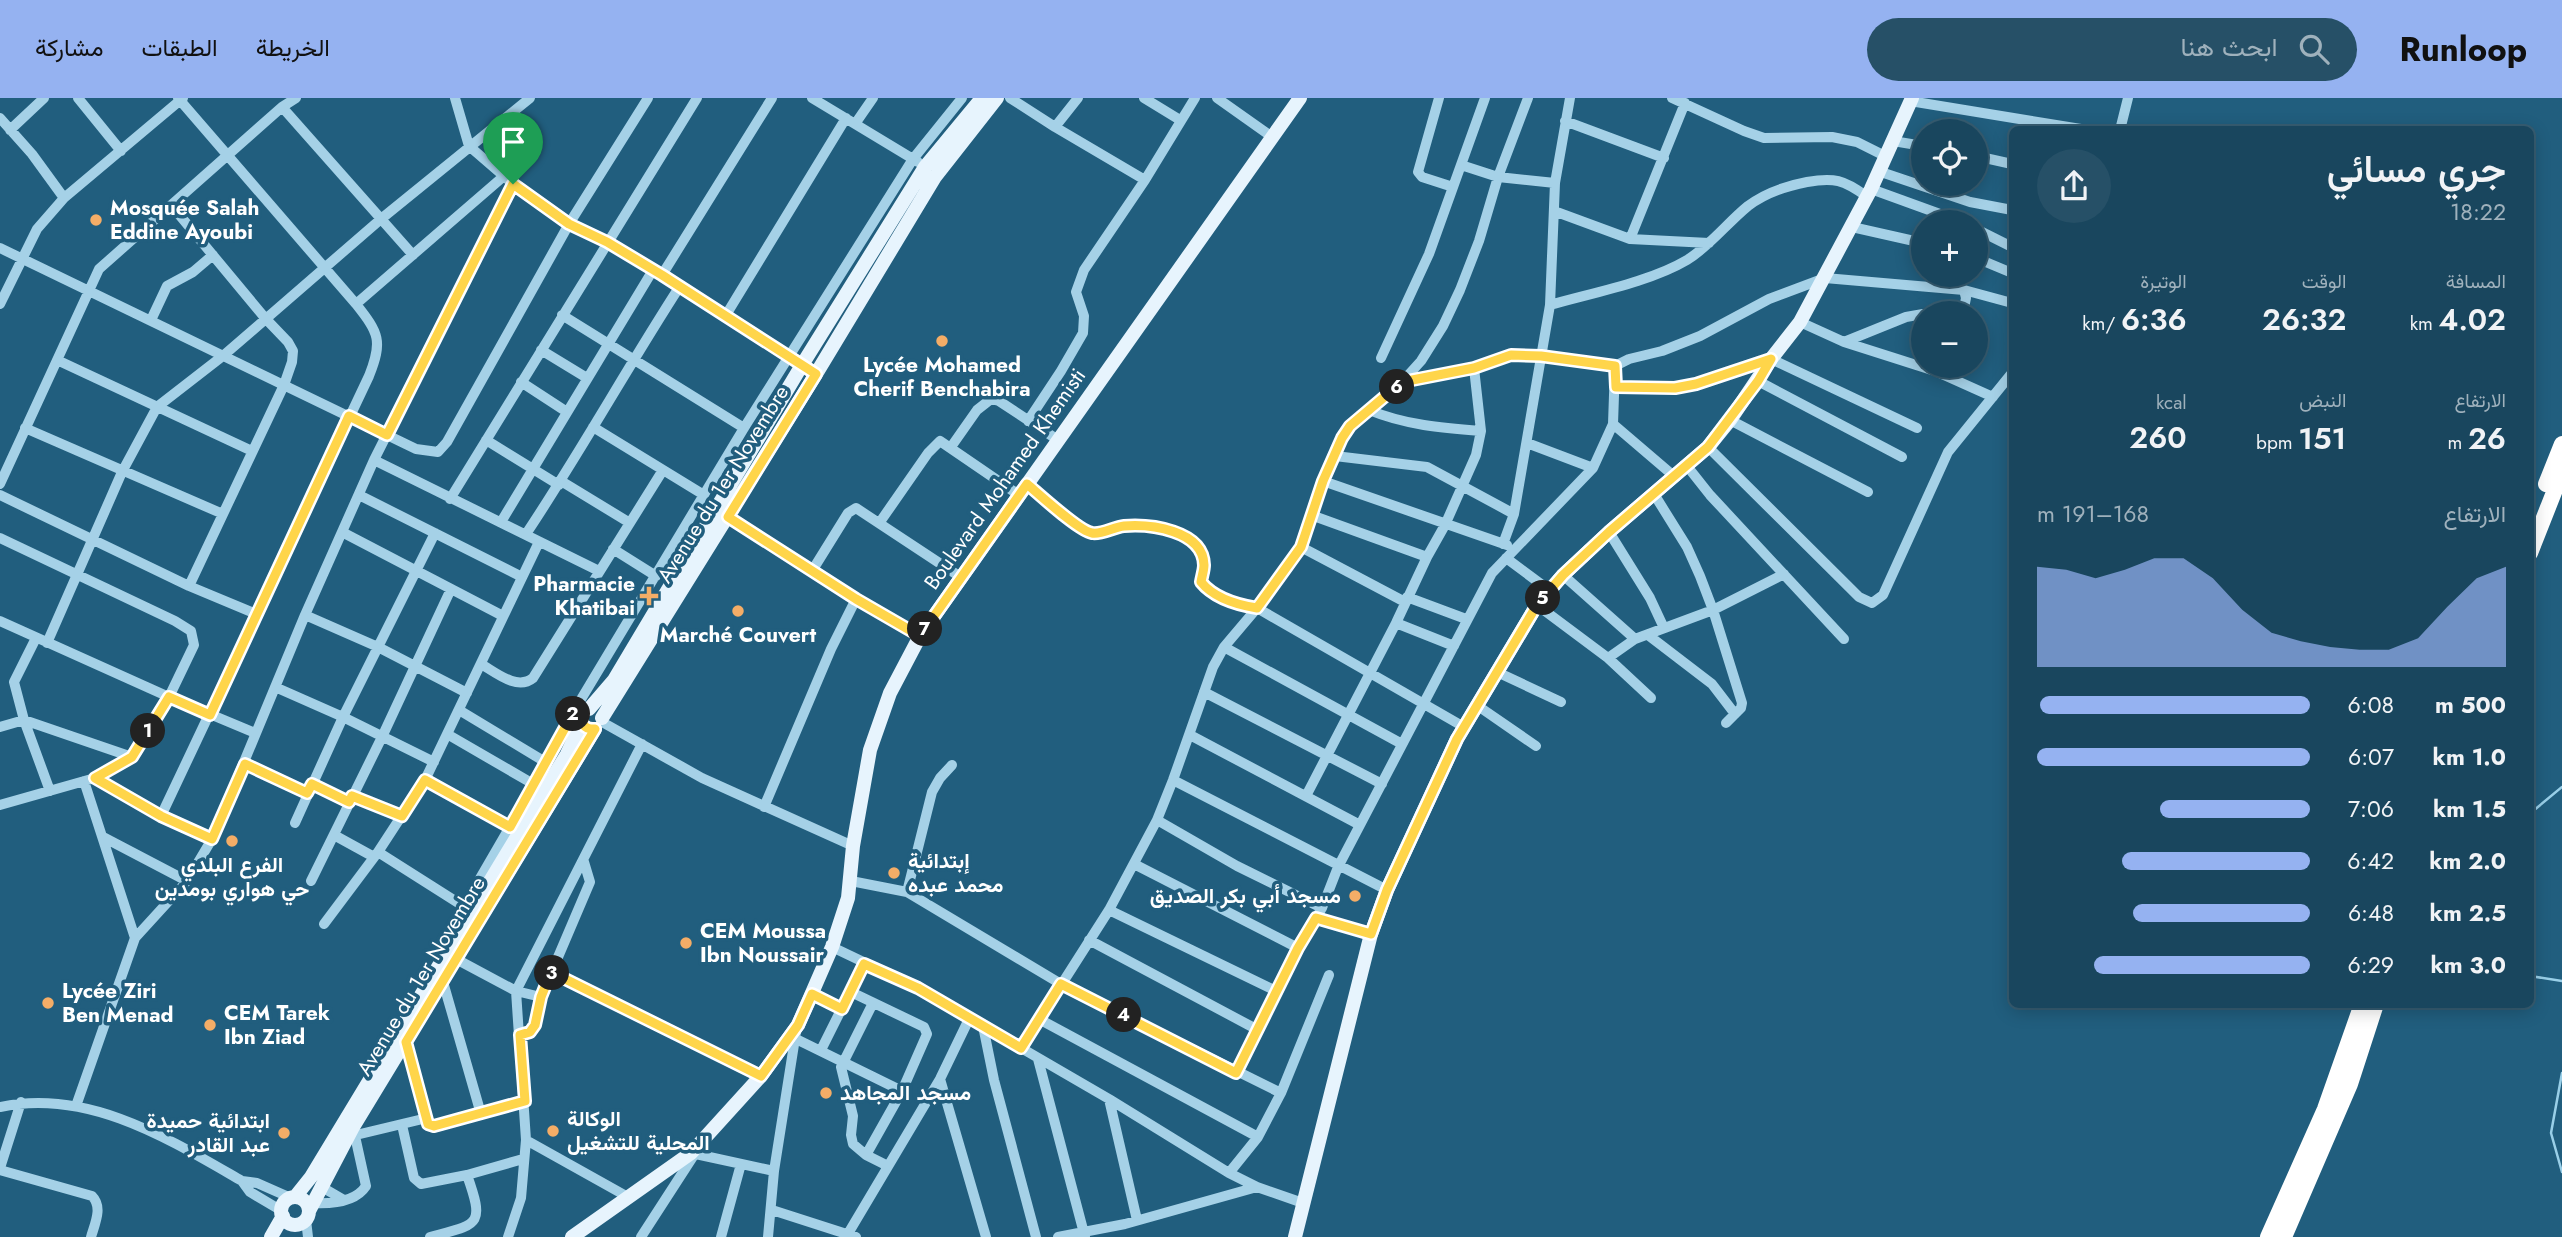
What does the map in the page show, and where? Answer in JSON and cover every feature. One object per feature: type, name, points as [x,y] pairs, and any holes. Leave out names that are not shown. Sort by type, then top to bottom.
[{"type":"highway","points":[[2534,514],[2562,444]]},
{"type":"highway","points":[[2534,543],[2562,472]]},
{"type":"highway","points":[[2268,1237],[2316,1131],[2361,1008]]},
{"type":"highway","points":[[2284,1237],[2350,1084],[2375,1008]]},
{"type":"main road","name":"Avenue du 1er Novembre","points":[[293,1198],[311,1177],[467,909],[614,680],[796,361],[919,163],[982,98]]},
{"type":"main road","name":"Avenue du 1er Novembre","points":[[302,1219],[456,960],[590,717],[728,517],[935,177],[997,98]]},
{"type":"main road","name":"Boulevard Mohamed Khemisti","points":[[572,1237],[693,1152],[761,1076],[796,1031],[832,947],[851,881],[853,846],[870,750],[890,694],[920,636],[1300,98]]},
{"type":"main road","points":[[1292,1236],[1303,1203],[1371,934],[1387,890],[1464,727],[1537,605],[1549,590],[1609,532],[1708,447],[1758,381],[1771,359],[1800,322],[1825,278],[1852,227],[1911,100]]},
{"type":"main road","points":[[271,1237],[284,1203],[293,1198],[306,1202],[302,1219],[288,1223],[282,1214]]},
{"type":"street","points":[[10,130],[44,98]]},
{"type":"street","points":[[78,98],[121,151]]},
{"type":"street","points":[[0,484],[88,291],[105,261],[172,206],[282,107],[296,98]]},
{"type":"street","points":[[456,98],[469,146],[513,184],[569,224],[607,242],[658,272],[816,374]]},
{"type":"street","points":[[0,686],[13,682],[42,641],[93,540],[122,472],[157,407],[530,98]]},
{"type":"street","points":[[450,499],[697,98]]},
{"type":"street","points":[[501,522],[608,344],[772,98]]},
{"type":"street","points":[[812,98],[919,163],[962,98]]},
{"type":"street","points":[[726,315],[850,121],[873,98]]},
{"type":"street","points":[[1010,98],[1144,180]]},
{"type":"street","points":[[1055,127],[1078,98]]},
{"type":"street","points":[[1144,98],[1180,120]]},
{"type":"street","points":[[1027,421],[1083,333],[1084,316],[1076,292],[1084,270],[1195,98]]},
{"type":"street","points":[[1217,98],[1272,137]]},
{"type":"street","points":[[1439,98],[1418,172],[1422,177],[1453,187]]},
{"type":"street","points":[[1381,358],[1429,254],[1485,98]]},
{"type":"street","points":[[1021,1048],[1109,910],[1134,864],[1157,820],[1204,692],[1224,647],[1257,608],[1301,547],[1323,481],[1350,426],[1402,382],[1428,349],[1460,290],[1528,98]]},
{"type":"street","points":[[1503,544],[1514,514],[1550,305],[1555,183],[1570,98]]},
{"type":"street","points":[[1672,98],[1764,138],[1832,137],[1857,142],[1885,156]]},
{"type":"street","points":[[2121,126],[2128,98]]},
{"type":"street","points":[[0,304],[37,229],[64,198],[180,99],[356,304],[376,331],[378,347],[369,376],[161,816]]},
{"type":"street","points":[[0,248],[416,449],[431,453],[442,449],[569,224],[646,99]]},
{"type":"street","points":[[1911,100],[2064,126]]},
{"type":"street","points":[[1630,239],[1685,103]]},
{"type":"street","points":[[282,107],[413,255]]},
{"type":"street","points":[[0,118],[64,198]]},
{"type":"street","points":[[1565,121],[1664,158]]},
{"type":"street","points":[[1893,141],[1911,144]]},
{"type":"street","points":[[1988,159],[2009,163]]},
{"type":"street","points":[[1461,165],[1498,177],[1555,183]]},
{"type":"street","points":[[1878,171],[1970,202],[2009,209]]},
{"type":"street","points":[[356,304],[504,176]]},
{"type":"street","points":[[1550,305],[1655,274],[1687,260],[1749,205],[1790,185],[1834,179],[1846,181],[1868,192],[1924,210]]},
{"type":"street","points":[[76,1106],[135,938],[187,881],[212,839],[305,615],[374,460],[513,184]]},
{"type":"street","points":[[172,206],[293,351],[284,385],[189,586]]},
{"type":"street","points":[[1554,211],[1630,239],[1709,243]]},
{"type":"street","points":[[1852,227],[1911,240]]},
{"type":"street","points":[[1988,235],[2009,246]]},
{"type":"street","points":[[151,320],[167,286],[193,272],[212,255]]},
{"type":"street","points":[[1988,263],[2009,272]]},
{"type":"street","points":[[1402,382],[1474,368],[1511,355],[1541,356],[1615,366],[1700,336],[1769,299],[1825,278],[1964,290],[2009,302]]},
{"type":"street","points":[[526,534],[680,286]]},
{"type":"street","points":[[1964,290],[1965,301]]},
{"type":"street","points":[[562,315],[744,428]]},
{"type":"street","points":[[1844,342],[1911,316]]},
{"type":"street","points":[[1800,322],[1844,342],[1935,371],[1993,397]]},
{"type":"street","points":[[541,351],[587,378]]},
{"type":"street","points":[[1616,387],[1675,388],[1696,384],[1771,359],[1916,428]]},
{"type":"street","points":[[57,360],[252,452]]},
{"type":"street","points":[[334,835],[376,854],[467,909],[547,762],[590,717],[656,576],[744,428],[796,361]]},
{"type":"street","points":[[1236,1073],[1298,948],[1319,913],[1338,867],[1492,573],[1593,468],[1613,424],[1615,366]]},
{"type":"street","points":[[1306,796],[1445,525],[1476,455],[1481,431],[1474,368]]},
{"type":"street","points":[[1708,447],[1859,597],[1872,603],[1883,595],[1948,452],[2009,377]]},
{"type":"street","points":[[1758,381],[1902,457]]},
{"type":"street","points":[[521,382],[567,412]]},
{"type":"street","points":[[951,447],[977,410],[991,399],[999,401],[1058,440]]},
{"type":"street","points":[[1369,410],[1391,419],[1423,426],[1481,431]]},
{"type":"street","points":[[1730,420],[1868,492]]},
{"type":"street","points":[[1613,424],[1675,477]]},
{"type":"street","points":[[593,427],[704,495]]},
{"type":"street","points":[[25,428],[223,514]]},
{"type":"street","points":[[486,440],[630,523]]},
{"type":"street","points":[[880,523],[934,444],[940,441],[1055,506],[1075,525],[1093,533],[1147,525],[1164,528],[1184,537],[1198,549],[1204,564],[1201,582],[1205,587],[1235,604],[1257,608],[1464,727]]},
{"type":"street","points":[[1527,443],[1593,468]]},
{"type":"street","points":[[1335,456],[1427,467],[1514,514]]},
{"type":"street","points":[[374,460],[599,571]]},
{"type":"street","points":[[1687,466],[1710,495],[1844,639]]},
{"type":"street","points":[[481,664],[512,681],[528,682],[663,470]]},
{"type":"street","points":[[1323,481],[1517,548]]},
{"type":"street","points":[[1654,494],[1687,547],[1713,610],[1742,703],[1741,708],[1726,723]]},
{"type":"street","points":[[0,495],[189,586],[256,614]]},
{"type":"street","points":[[359,495],[522,577]]},
{"type":"street","points":[[812,570],[853,509],[860,509],[962,578]]},
{"type":"street","points":[[1311,515],[1427,557]]},
{"type":"street","points":[[728,517],[856,599],[920,636]]},
{"type":"street","points":[[342,532],[503,616]]},
{"type":"street","points":[[1609,532],[1650,598],[1664,628]]},
{"type":"street","points":[[295,823],[343,717],[414,570],[435,533]]},
{"type":"street","points":[[0,538],[191,631],[194,645],[169,697],[132,757],[89,779],[0,805]]},
{"type":"street","points":[[324,924],[376,854],[425,780],[539,541]]},
{"type":"street","points":[[1301,547],[1406,600],[1466,619]]},
{"type":"street","points":[[613,550],[656,576]]},
{"type":"street","points":[[1506,558],[1549,590]]},
{"type":"street","points":[[1608,658],[1634,639],[1713,610],[1784,574]]},
{"type":"street","points":[[1563,575],[1634,639]]},
{"type":"street","points":[[311,881],[383,737],[451,589]]},
{"type":"street","points":[[764,807],[831,649],[856,599]]},
{"type":"street","points":[[1537,605],[1608,658],[1651,698]]},
{"type":"street","points":[[305,615],[378,647],[467,693]]},
{"type":"street","points":[[0,621],[256,733]]},
{"type":"street","points":[[1396,623],[1454,646]]},
{"type":"street","points":[[1648,635],[1712,684],[1735,714]]},
{"type":"street","points":[[1224,647],[1402,744]]},
{"type":"street","points":[[1497,672],[1561,702]]},
{"type":"street","points":[[13,682],[50,791]]},
{"type":"street","points":[[275,687],[434,762]]},
{"type":"street","points":[[1204,692],[1382,784]]},
{"type":"street","points":[[1478,706],[1536,746]]},
{"type":"street","points":[[459,710],[547,762]]},
{"type":"street","points":[[590,717],[702,778],[853,846]]},
{"type":"street","points":[[0,727],[24,720],[132,757]]},
{"type":"street","points":[[447,734],[535,785]]},
{"type":"street","points":[[1190,735],[1360,825]]},
{"type":"street","points":[[508,1237],[521,1198],[526,1140],[516,990],[584,862],[642,744]]},
{"type":"street","points":[[245,764],[310,789],[402,816]]},
{"type":"street","points":[[906,892],[932,792],[952,765]]},
{"type":"street","points":[[89,779],[212,839]]},
{"type":"street","points":[[89,779],[103,836],[135,938]]},
{"type":"street","points":[[425,780],[510,827]]},
{"type":"street","points":[[1173,780],[1387,890]]},
{"type":"street","points":[[1157,820],[1319,913],[1371,934]]},
{"type":"street","points":[[103,836],[187,881]]},
{"type":"street","points":[[520,1035],[530,1032],[535,1025],[541,997],[590,882],[584,862]]},
{"type":"street","points":[[1134,864],[1298,948]]},
{"type":"street","points":[[851,881],[906,892],[1061,984],[1281,1093]]},
{"type":"street","points":[[1109,910],[1276,991]]},
{"type":"street","points":[[1089,940],[1258,1030]]},
{"type":"street","points":[[832,947],[918,988],[1109,1099],[1229,1173],[1257,1187],[1303,1203]]},
{"type":"street","points":[[456,960],[516,990],[541,997]]},
{"type":"street","points":[[821,1050],[864,964]]},
{"type":"street","points":[[551,972],[761,1076]]},
{"type":"street","points":[[1229,1173],[1258,1137],[1281,1093],[1329,975]]},
{"type":"street","points":[[443,982],[481,1114]]},
{"type":"street","points":[[851,992],[926,1030],[925,1042],[902,1091],[866,1155]]},
{"type":"street","points":[[812,994],[842,1009]]},
{"type":"street","points":[[873,1003],[843,1060],[842,1077],[853,1116],[851,1140],[866,1155],[888,1166]]},
{"type":"street","points":[[1039,1018],[1258,1137]]},
{"type":"street","points":[[772,1210],[850,1236],[940,1079],[969,1019]]},
{"type":"street","points":[[983,1026],[994,1080],[1036,1237]]},
{"type":"street","points":[[768,1237],[774,1171],[796,1031],[821,1050],[902,1091]]},
{"type":"street","points":[[406,1042],[428,1124],[434,1126],[525,1101]]},
{"type":"street","points":[[1038,1059],[1085,1235]]},
{"type":"street","points":[[940,1079],[986,1237]]},
{"type":"street","points":[[1109,1099],[1137,1220]]},
{"type":"street","points":[[0,1107],[21,1102],[76,1106],[156,1133],[242,1181],[257,1183],[293,1198]]},
{"type":"street","points":[[21,1102],[0,1169],[92,1196],[96,1199],[98,1208],[91,1237]]},
{"type":"street","points":[[308,1237],[302,1219],[357,1195],[366,1186],[354,1131],[402,1125],[426,1118]]},
{"type":"street","points":[[402,1125],[407,1153],[417,1182],[425,1184],[467,1175],[523,1159]]},
{"type":"street","points":[[526,1140],[628,1197]]},
{"type":"street","points":[[642,1237],[693,1152],[774,1171]]},
{"type":"street","points":[[721,1237],[741,1164]]},
{"type":"street","points":[[430,1237],[473,1224],[477,1217],[476,1200],[467,1175]]},
{"type":"street","points":[[242,1181],[250,1192],[282,1214]]},
{"type":"street","points":[[320,1186],[344,1200]]},
{"type":"street","points":[[1058,1237],[1085,1235],[1257,1187]]},
{"type":"street","points":[[1125,1224],[1128,1237]]},
{"type":"waterway","points":[[2534,810],[2562,787]]},
{"type":"waterway","points":[[2534,977],[2562,981]]},
{"type":"waterway","points":[[2562,1073],[2551,1133],[2562,1172]]},
{"type":"place","name":"Mosquée Salah Eddine Ayoubi","points":[[96,220]]},
{"type":"place","name":"Lycée Mohamed Cherif Benchabira","points":[[942,341]]},
{"type":"place","name":"Pharmacie Khatibai","points":[[649,596]]},
{"type":"place","name":"Marché Couvert","points":[[738,611]]},
{"type":"place","name":"الفرع البلدي حي هواري بومدين","points":[[232,841]]},
{"type":"place","name":"إبتدائية محمد عبده","points":[[894,873]]},
{"type":"place","name":"مسجد أبي بكر الصديق","points":[[1355,896]]},
{"type":"place","name":"CEM Moussa Ibn Noussair","points":[[686,943]]},
{"type":"place","name":"Lycée Ziri Ben Menad","points":[[48,1003]]},
{"type":"place","name":"CEM Tarek Ibn Ziad","points":[[210,1025]]},
{"type":"place","name":"مسجد المجاهد","points":[[826,1093]]},
{"type":"place","name":"الوكالة المحلية للتشغيل","points":[[553,1131]]},
{"type":"place","name":"ابتدائية حميدة عبد القادر","points":[[284,1133]]},
{"type":"route","points":[[513,184],[569,224],[607,242],[662,275],[816,374],[728,517],[856,599],[920,636],[1027,484],[1075,525],[1093,533],[1147,525],[1164,528],[1184,537],[1198,549],[1204,564],[1201,582],[1205,587],[1235,604],[1257,608],[1301,547],[1323,481],[1342,438],[1350,426],[1402,382],[1474,368],[1511,355],[1541,356],[1615,366],[1616,387],[1675,388],[1696,384],[1771,359],[1758,381],[1708,447],[1609,532],[1563,575],[1537,605],[1457,739],[1387,890],[1371,934],[1316,918],[1298,948],[1236,1073],[1061,984],[1021,1048],[918,988],[864,964],[842,1009],[812,994],[798,1025],[761,1076],[551,972],[541,997],[535,1025],[530,1032],[520,1035],[525,1101],[434,1126],[428,1124],[406,1042],[595,729],[583,725],[583,713],[577,706],[510,827],[425,780],[402,816],[352,796],[349,802],[312,784],[307,793],[245,764],[212,839],[161,816],[95,778],[132,757],[169,697],[210,715],[349,416],[387,435],[513,184]]}]
